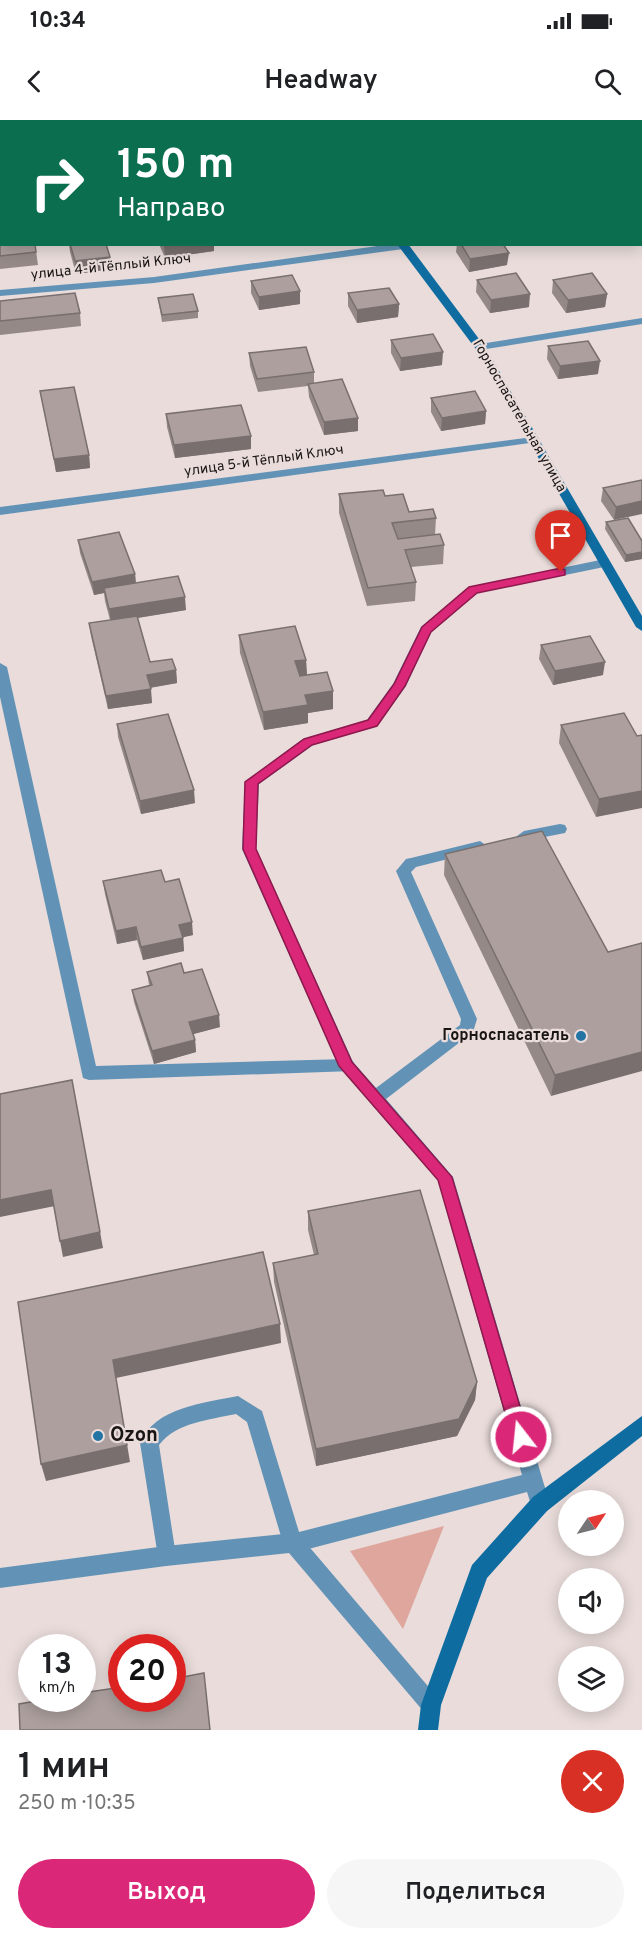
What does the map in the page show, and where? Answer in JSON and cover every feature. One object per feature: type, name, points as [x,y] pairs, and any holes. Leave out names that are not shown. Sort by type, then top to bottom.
[{"type":"main road","name":"Горноспасательная улица","points":[[404,246],[480,347],[642,627]]},
{"type":"main road","points":[[428,1730],[431,1705],[478,1572],[540,1504],[642,1425]]},
{"type":"street","name":"улица 4-й Тёплый Ключ","points":[[0,293],[154,279],[396,246]]},
{"type":"street","points":[[480,347],[642,321]]},
{"type":"street","name":"улица 5-й Тёплый Ключ","points":[[0,511],[533,440]]},
{"type":"street","points":[[540,1504],[445,1177],[347,1066],[249,849],[252,782],[308,742],[372,723],[399,686],[426,630],[473,590],[605,563]]},
{"type":"street","points":[[0,666],[89,1072],[347,1066]]},
{"type":"street","points":[[375,1098],[467,1028],[469,1019],[403,871],[411,863],[427,857],[560,829]]},
{"type":"street","points":[[166,1556],[149,1443],[157,1428],[178,1419],[238,1405],[255,1417],[293,1543],[431,1705]]},
{"type":"street","points":[[0,1578],[166,1556],[293,1543],[534,1481]]},
{"type":"shaded area","points":[[444,1526],[403,1629],[350,1551]]},
{"type":"building","points":[[0,246],[35,246],[36,252],[0,256]]},
{"type":"building","points":[[71,246],[107,246],[110,257],[75,261]]},
{"type":"building","points":[[462,246],[504,246],[509,253],[470,259]]},
{"type":"building","points":[[516,273],[530,294],[491,300],[477,280]]},
{"type":"building","points":[[592,273],[607,294],[568,300],[553,280]]},
{"type":"building","points":[[292,275],[300,291],[259,297],[251,281]]},
{"type":"building","points":[[389,288],[399,304],[357,310],[348,293]]},
{"type":"building","points":[[75,293],[80,313],[0,321],[0,301]]},
{"type":"building","points":[[193,294],[198,311],[162,315],[158,298]]},
{"type":"building","points":[[433,334],[443,352],[401,358],[391,340]]},
{"type":"building","points":[[588,341],[600,361],[560,366],[548,346]]},
{"type":"building","points":[[306,347],[314,372],[257,379],[249,353]]},
{"type":"building","points":[[342,379],[358,418],[324,422],[308,384]]},
{"type":"building","points":[[74,387],[89,455],[54,459],[40,391]]},
{"type":"building","points":[[475,391],[486,411],[442,418],[431,398]]},
{"type":"building","points":[[241,405],[251,436],[174,445],[166,414]]},
{"type":"building","points":[[642,480],[642,501],[616,507],[603,488]]},
{"type":"building","points":[[383,490],[385,496],[403,494],[409,512],[433,509],[436,518],[392,523],[398,539],[440,534],[444,545],[405,550],[416,582],[368,588],[339,494]]},
{"type":"building","points":[[628,518],[642,541],[642,552],[626,555],[606,522]]},
{"type":"building","points":[[119,532],[135,574],[92,582],[78,540]]},
{"type":"building","points":[[178,576],[185,597],[109,609],[104,588]]},
{"type":"building","points":[[137,616],[150,662],[172,659],[176,670],[147,675],[151,689],[106,696],[89,623]]},
{"type":"building","points":[[295,626],[306,660],[295,661],[300,676],[327,672],[333,691],[305,695],[308,705],[263,712],[239,635]]},
{"type":"building","points":[[590,636],[605,662],[555,671],[541,645]]},
{"type":"building","points":[[624,713],[637,736],[642,735],[642,791],[599,799],[561,725]]},
{"type":"building","points":[[168,714],[194,790],[140,801],[117,724]]},
{"type":"building","points":[[542,831],[608,952],[642,943],[642,1052],[555,1075],[445,854]]},
{"type":"building","points":[[161,870],[165,882],[179,879],[192,922],[179,925],[183,938],[141,947],[136,927],[116,931],[103,881]]},
{"type":"building","points":[[181,963],[184,973],[202,969],[219,1015],[189,1022],[195,1040],[152,1051],[132,990],[152,985],[147,972]]},
{"type":"building","points":[[72,1080],[100,1232],[60,1241],[51,1190],[0,1200],[0,1094]]},
{"type":"building","points":[[420,1190],[477,1382],[459,1419],[316,1449],[273,1263],[318,1254],[308,1211]]},
{"type":"building","points":[[263,1252],[280,1324],[113,1360],[127,1445],[41,1464],[18,1302]]},
{"type":"building","points":[[204,1673],[210,1730],[20,1730],[19,1712],[96,1712],[96,1691],[108,1689],[108,1712],[186,1712],[186,1676]]},
{"type":"place","name":"Горноспасатель","points":[[581,1036]]},
{"type":"place","name":"Ozon","points":[[98,1436]]},
{"type":"route","points":[[521,1437],[445,1177],[347,1066],[249,849],[252,782],[308,742],[372,723],[399,686],[426,630],[473,590],[561,572]]}]
